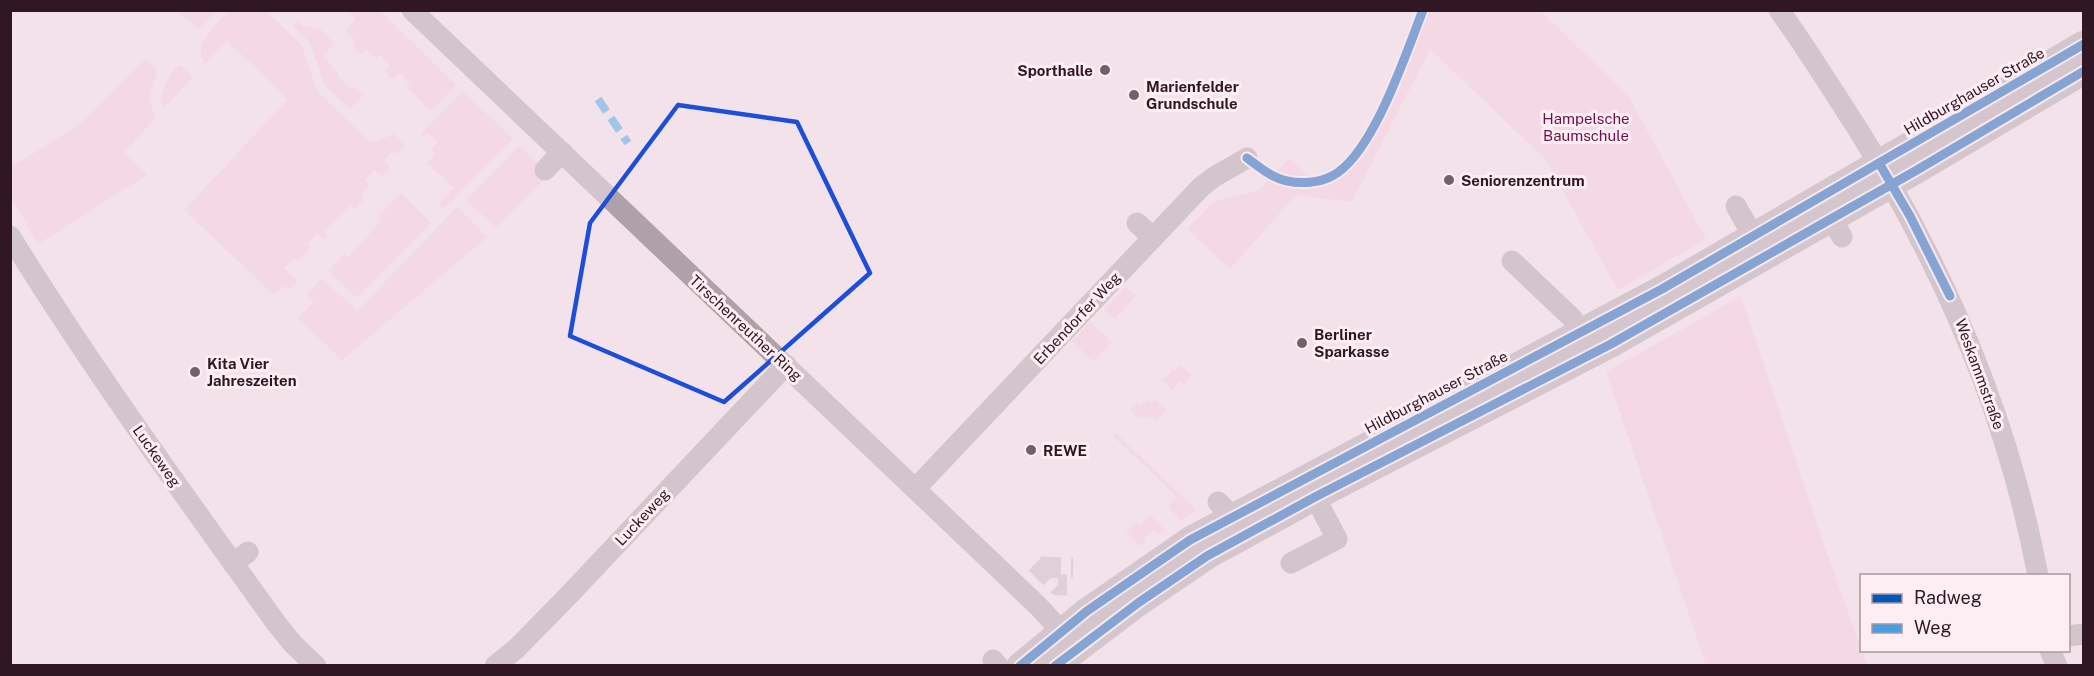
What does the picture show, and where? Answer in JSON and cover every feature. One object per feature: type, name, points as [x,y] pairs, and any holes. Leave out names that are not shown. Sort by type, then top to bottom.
[{"type":"main road","name":"Hildburghauser Straße","points":[[1131,593],[1207,556],[1315,497],[1611,344],[1829,219],[1885,174],[1948,137],[2084,44]]},
{"type":"main road","name":"Hildburghauser Straße","points":[[1948,137],[2084,71]]},
{"type":"main road","name":"Hildburghauser Straße","points":[[1020,666],[1069,640],[1131,593],[1226,509],[1581,334],[1749,222],[1829,219]]},
{"type":"main road","name":"Hildburghauser Straße","points":[[1055,666],[1069,640]]},
{"type":"street","name":"Tirschenreuther Ring","points":[[412,10],[1031,599],[1069,640]]},
{"type":"street","name":"Weskammstraße","points":[[1779,10],[1860,131],[1950,296],[1993,407],[2022,503],[2038,574]]},
{"type":"street","points":[[545,170],[562,152]]},
{"type":"street","name":"Erbendorfer Weg","points":[[915,489],[1201,187],[1247,158]]},
{"type":"street","points":[[1137,223],[1153,238]]},
{"type":"street","name":"Luckeweg","points":[[10,236],[80,344],[171,476],[241,558],[276,623],[293,644],[316,666]]},
{"type":"street","points":[[1512,261],[1572,318],[1581,334]]},
{"type":"street","name":"Luckeweg","points":[[495,666],[517,648],[568,596],[786,365]]},
{"type":"street","points":[[1291,563],[1337,539],[1315,497]]},
{"type":"highlighted area","points":[[678,105],[797,122],[870,273],[724,402],[570,336],[590,223]]},
{"type":"green space","name":"Hampelsche Baumschule","points":[[1539,10],[1628,95],[1706,239],[1618,290],[1545,159],[1430,49],[1352,202],[1296,195],[1230,269],[1187,229],[1213,202],[1259,190],[1289,158],[1308,176],[1320,176],[1327,173],[1344,159],[1374,119],[1419,11]]},
{"type":"green space","points":[[176,11],[216,11],[199,29]]},
{"type":"green space","points":[[229,11],[266,11],[302,46],[317,91],[371,143],[394,134],[406,145],[397,154],[393,151],[384,161],[390,167],[382,176],[375,170],[365,180],[369,185],[360,195],[364,200],[355,209],[351,205],[325,232],[328,235],[324,240],[317,233],[307,244],[311,247],[298,261],[294,258],[284,269],[297,281],[289,290],[283,286],[274,295],[184,210],[288,99],[227,41],[206,63],[202,57],[203,43],[212,29]]},
{"type":"green space","points":[[348,11],[380,11],[456,85],[431,111],[406,87],[410,83],[400,73],[393,80],[384,71],[390,65],[380,55],[376,58],[366,49],[361,54],[352,45],[356,41],[345,31],[356,19]]},
{"type":"green space","points":[[297,21],[306,28],[309,26],[314,30],[318,27],[334,43],[323,56],[351,89],[354,87],[363,95],[350,109],[325,86],[310,43],[293,26]]},
{"type":"green space","points":[[146,59],[157,71],[149,101],[156,117],[124,153],[147,175],[38,244],[11,197],[11,167],[76,127]]},
{"type":"green space","points":[[180,65],[193,77],[164,108],[160,101],[163,91],[170,76]]},
{"type":"green space","points":[[463,91],[513,139],[444,209],[439,204],[454,188],[427,163],[436,154],[431,149],[438,142],[428,133],[424,136],[421,134]]},
{"type":"green space","points":[[519,146],[549,174],[496,228],[466,200]]},
{"type":"green space","points":[[401,193],[431,223],[357,298],[328,271],[344,254],[348,257],[381,221],[378,217]]},
{"type":"green space","points":[[457,207],[487,237],[342,360],[298,318],[314,301],[307,295],[322,278],[357,311]]},
{"type":"green space","points":[[1125,287],[1136,296],[1115,319],[1104,310]]},
{"type":"green space","points":[[1741,296],[1860,645],[1860,652],[1862,652],[1867,665],[1706,665],[1606,372]]},
{"type":"green space","points":[[1090,322],[1112,342],[1093,362],[1072,341]]},
{"type":"green space","points":[[1181,365],[1192,375],[1184,384],[1180,381],[1172,390],[1162,381],[1173,369]]},
{"type":"green space","points":[[1147,399],[1151,403],[1155,400],[1166,410],[1156,421],[1151,416],[1147,419],[1142,416],[1139,419],[1130,410],[1137,402],[1141,405]]},
{"type":"green space","points":[[1116,433],[1196,510],[1181,520],[1168,507],[1177,497],[1113,436]]},
{"type":"green space","points":[[1150,515],[1165,530],[1157,535],[1154,531],[1143,538],[1146,543],[1140,546],[1126,532],[1136,522],[1140,525]]},
{"type":"tunnel","points":[[1036,563],[1058,585],[1067,585]]},
{"type":"tunnel","points":[[1040,567],[1073,568]]},
{"type":"marked path","points":[[598,99],[628,143]]},
{"type":"cycle path","points":[[1247,158],[1276,177],[1298,182],[1327,178],[1347,165],[1374,126],[1398,76],[1423,10]]},
{"type":"cycle path","points":[[1020,666],[1087,611],[1190,540],[1662,289],[2084,44]]},
{"type":"cycle path","points":[[1055,666],[1138,603],[1207,556],[1315,497],[1611,344],[1917,170],[2084,71]]},
{"type":"cycle path","points":[[1879,163],[1910,216],[1950,296]]},
{"type":"place","name":"Sporthalle","points":[[1105,70]]},
{"type":"place","name":"Marienfelder Grundschule","points":[[1134,95]]},
{"type":"place","name":"Seniorenzentrum","points":[[1449,180]]},
{"type":"place","name":"Berliner Sparkasse","points":[[1302,343]]},
{"type":"place","name":"Kita Vier Jahreszeiten","points":[[195,372]]},
{"type":"place","name":"REWE","points":[[1031,450]]}]
